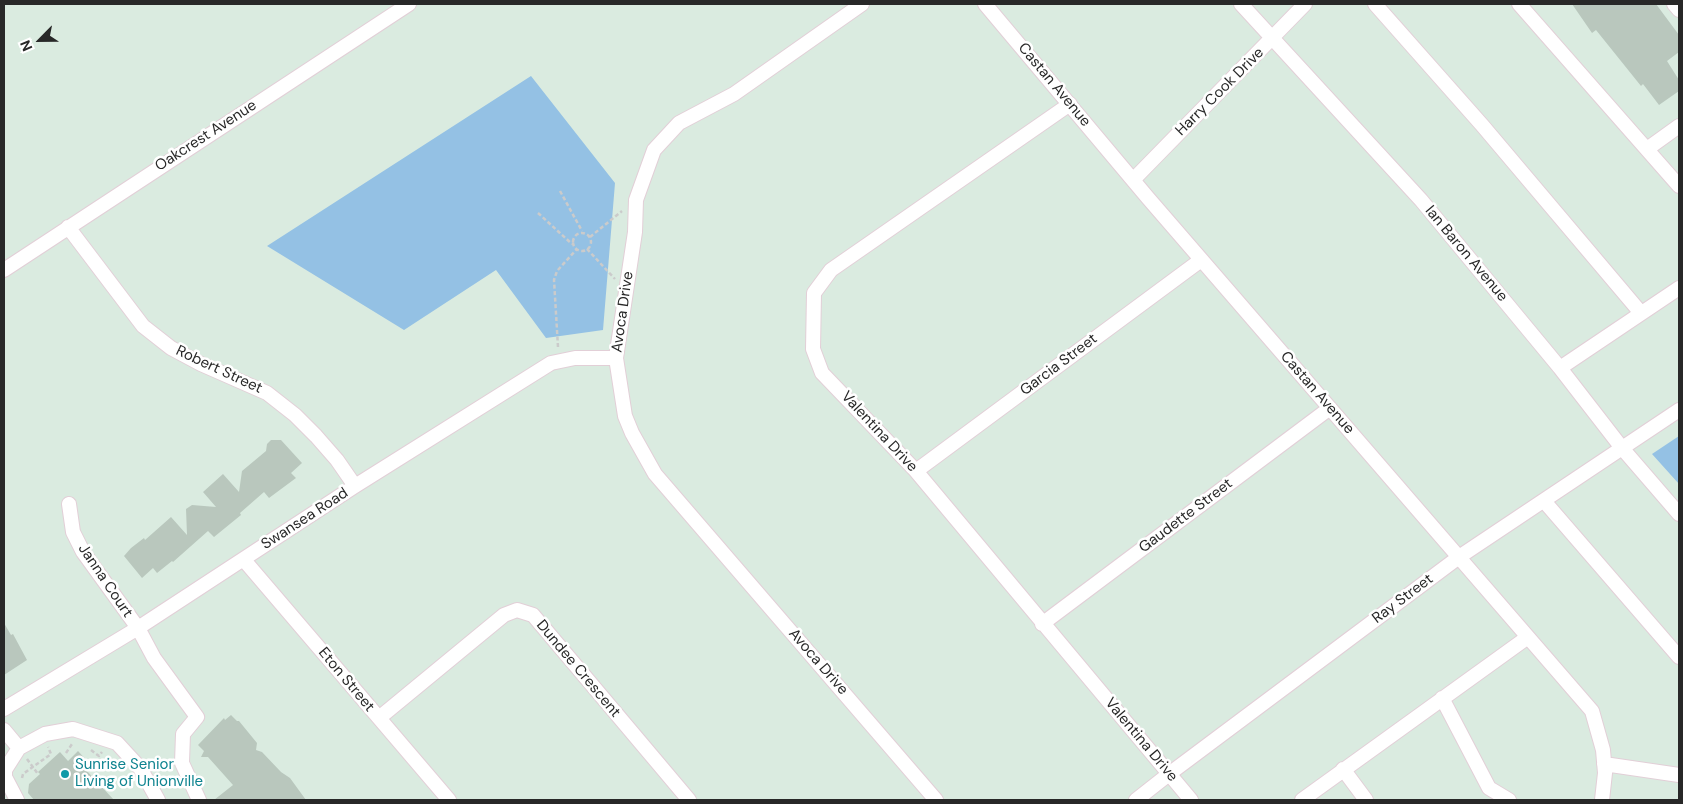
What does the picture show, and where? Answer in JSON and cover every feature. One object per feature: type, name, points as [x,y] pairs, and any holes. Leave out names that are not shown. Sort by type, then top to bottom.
[{"type":"street","name":"Oakcrest Avenue","points":[[4,270],[409,4]]},
{"type":"street","name":"Avoca Drive","points":[[862,4],[734,94],[679,123],[654,150],[636,200],[635,232],[616,358],[625,416],[632,433],[655,474],[936,800]]},
{"type":"street","name":"Castan Avenue","points":[[985,4],[1201,260],[1592,711],[1603,750],[1602,800]]},
{"type":"street","name":"Ian Baron Avenue","points":[[1241,4],[1421,200],[1560,368],[1622,448],[1679,514]]},
{"type":"street","name":"Harry Cook Drive","points":[[1133,180],[1273,39],[1305,4]]},
{"type":"street","points":[[1375,4],[1482,125],[1641,313]]},
{"type":"street","points":[[1519,4],[1679,186]]},
{"type":"street","points":[[1674,4],[1679,10]]},
{"type":"street","name":"Valentina Drive","points":[[1070,104],[831,270],[814,293],[812,348],[822,373],[916,471],[1191,800]]},
{"type":"street","points":[[1647,150],[1679,126]]},
{"type":"street","name":"Robert Street","points":[[68,227],[143,326],[171,348],[201,364],[267,393],[296,415],[316,436],[337,460],[355,486]]},
{"type":"street","name":"Garcia Street","points":[[916,471],[1201,260]]},
{"type":"street","points":[[1560,368],[1679,288]]},
{"type":"street","name":"Swansea Road","points":[[4,709],[138,628],[355,486],[551,363],[576,358],[616,358]]},
{"type":"street","name":"Gaudette Street","points":[[1042,624],[1330,408]]},
{"type":"street","name":"Ray Street","points":[[1136,800],[1459,557],[1679,410]]},
{"type":"street","points":[[1544,501],[1679,657]]},
{"type":"street","name":"Janna Court","points":[[69,504],[73,532],[83,552],[138,628],[154,658],[197,717],[183,734],[182,763],[199,800]]},
{"type":"street","name":"Eton Street","points":[[244,560],[449,800]]},
{"type":"street","name":"Dundee Crescent","points":[[379,718],[504,615],[517,610],[533,615],[689,800]]},
{"type":"street","points":[[1302,800],[1528,637]]},
{"type":"street","points":[[1442,698],[1490,788],[1509,800]]},
{"type":"street","points":[[16,800],[5,778],[5,770],[18,748],[45,734],[73,729],[117,743],[140,768],[158,800]]},
{"type":"street","points":[[4,730],[18,748]]},
{"type":"street","points":[[1604,764],[1679,775]]},
{"type":"street","points":[[1343,769],[1366,800]]},
{"type":"path","points":[[560,191],[582,232],[590,237]]},
{"type":"path","points":[[587,249],[590,237],[636,200]]},
{"type":"path","points":[[538,213],[573,244],[576,250]]},
{"type":"path","points":[[573,244],[579,232],[582,232]]},
{"type":"path","points":[[587,249],[626,292]]},
{"type":"path","points":[[576,250],[587,249]]},
{"type":"path","points":[[560,361],[554,280],[556,271],[576,250]]},
{"type":"path","points":[[66,741],[73,741],[66,753]]},
{"type":"path","points":[[22,783],[23,774],[51,754],[47,744],[53,742]]},
{"type":"path","points":[[91,750],[99,756],[106,748]]},
{"type":"shaded area","points":[[531,76],[615,183],[603,330],[546,338],[496,270],[404,330],[267,246]]},
{"type":"shaded area","points":[[1679,436],[1679,484],[1652,454]]},
{"type":"building","points":[[1572,4],[1656,4],[1679,35],[1679,52],[1667,61],[1679,80],[1679,91],[1659,105],[1643,84],[1641,86],[1596,30],[1592,33]]},
{"type":"building","points":[[271,440],[281,440],[302,463],[291,473],[296,478],[269,498],[264,492],[240,513],[241,515],[214,537],[208,531],[173,562],[157,573],[153,568],[142,578],[124,556],[131,548],[144,538],[145,540],[171,517],[187,535],[186,509],[192,505],[216,507],[203,492],[223,474],[239,492],[242,471],[266,451],[267,444]]},
{"type":"building","points":[[4,623],[11,635],[13,634],[27,660],[4,675]]},
{"type":"building","points":[[231,715],[239,721],[257,743],[256,750],[262,752],[281,772],[290,778],[306,800],[214,800],[233,785],[208,757],[201,757],[204,751],[198,745],[224,718],[225,720]]},
{"type":"building","name":"Sunrise Senior Living of Unionville","points":[[78,751],[91,765],[86,770],[114,800],[34,800],[28,793],[29,784],[40,774],[38,772],[60,752],[68,761]]},
{"type":"place","name":"Sunrise Senior Living of Unionville","points":[[65,774]]}]
